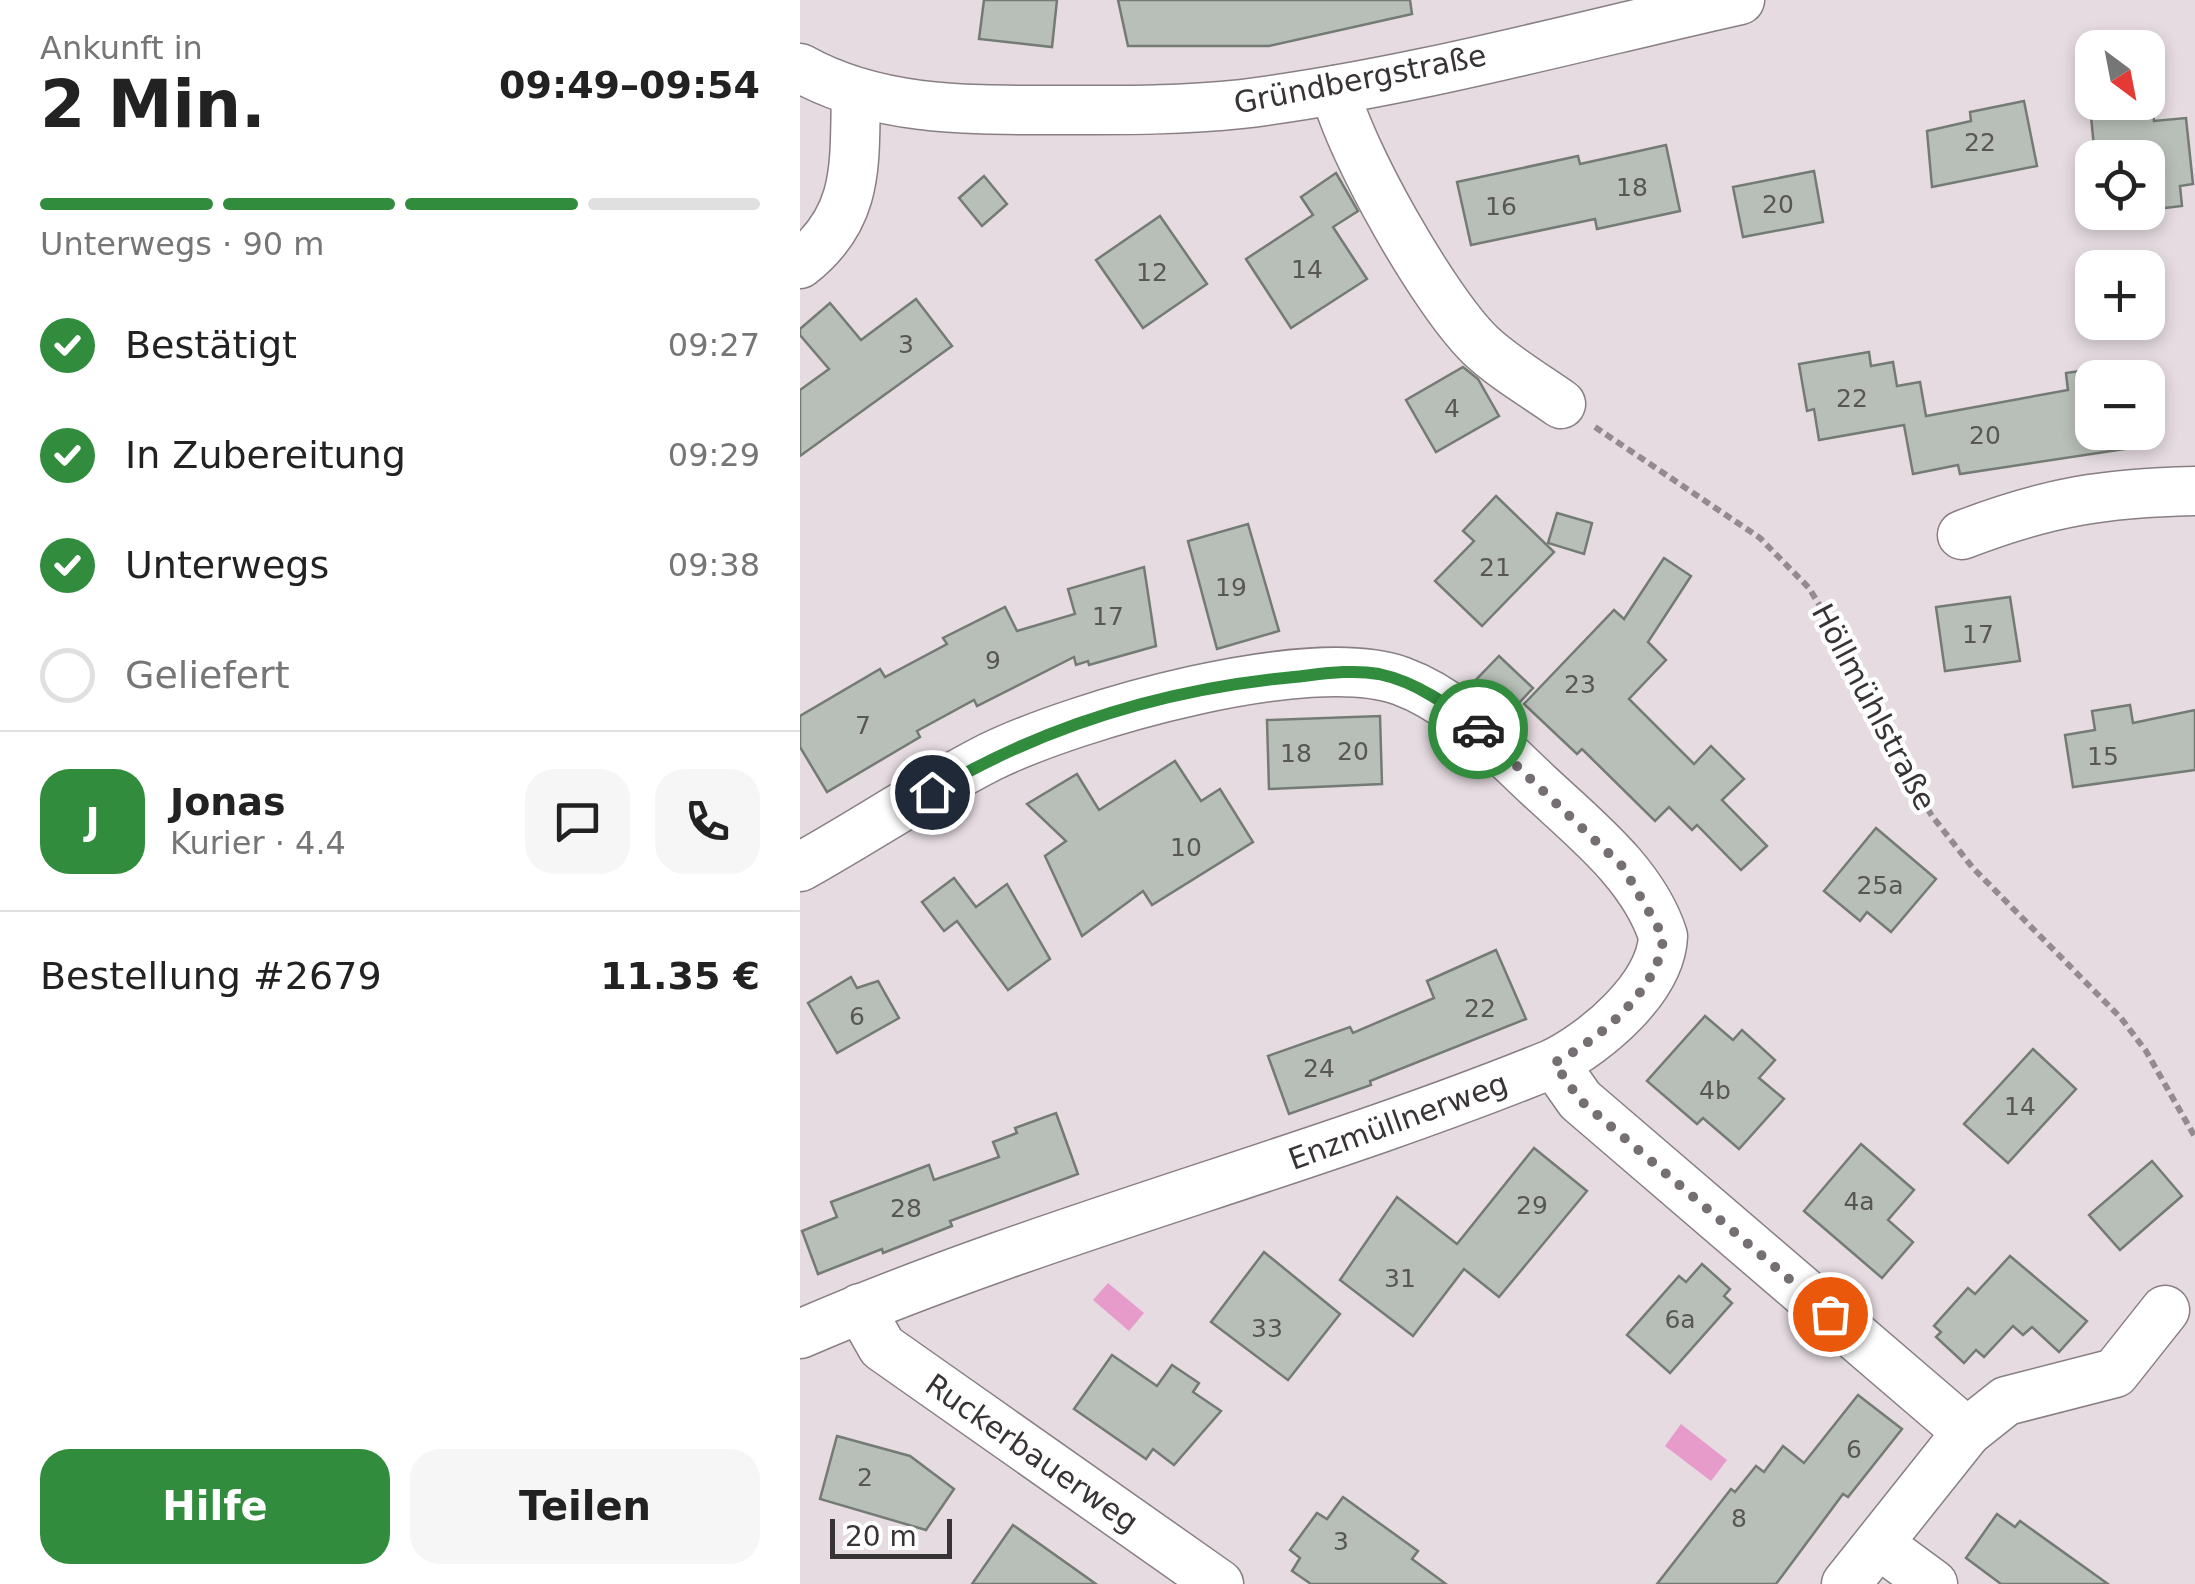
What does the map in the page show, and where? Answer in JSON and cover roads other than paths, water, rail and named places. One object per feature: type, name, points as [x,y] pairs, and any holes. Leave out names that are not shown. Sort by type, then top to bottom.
[{"type":"street","name":"Gründbergstraße","points":[[800,68],[856,92],[942,108],[1066,110],[1238,104],[1336,90],[1740,0]]},
{"type":"street","points":[[1336,90],[1353,146],[1455,316],[1480,346],[1561,404]]},
{"type":"street","points":[[800,264],[834,228],[850,198],[856,92]]},
{"type":"street","points":[[1962,535],[2033,507],[2105,495],[2195,492]]},
{"type":"street","name":"Enzmüllnerweg","points":[[800,868],[990,758],[1072,724],[1258,680],[1356,672],[1378,674],[1436,698],[1481,732],[1623,867],[1663,936],[1659,958],[1630,1002],[1592,1041],[1554,1063],[1311,1153],[860,1308],[800,1334]]},
{"type":"street","points":[[1554,1063],[1580,1100],[1967,1432]]},
{"type":"street","name":"Ruckerbauerweg","points":[[860,1308],[882,1347],[1220,1584]]},
{"type":"street","points":[[1846,1584],[1967,1432],[2006,1401],[2115,1374],[2166,1310]]},
{"type":"street","points":[[1880,1545],[1933,1584]]}]
